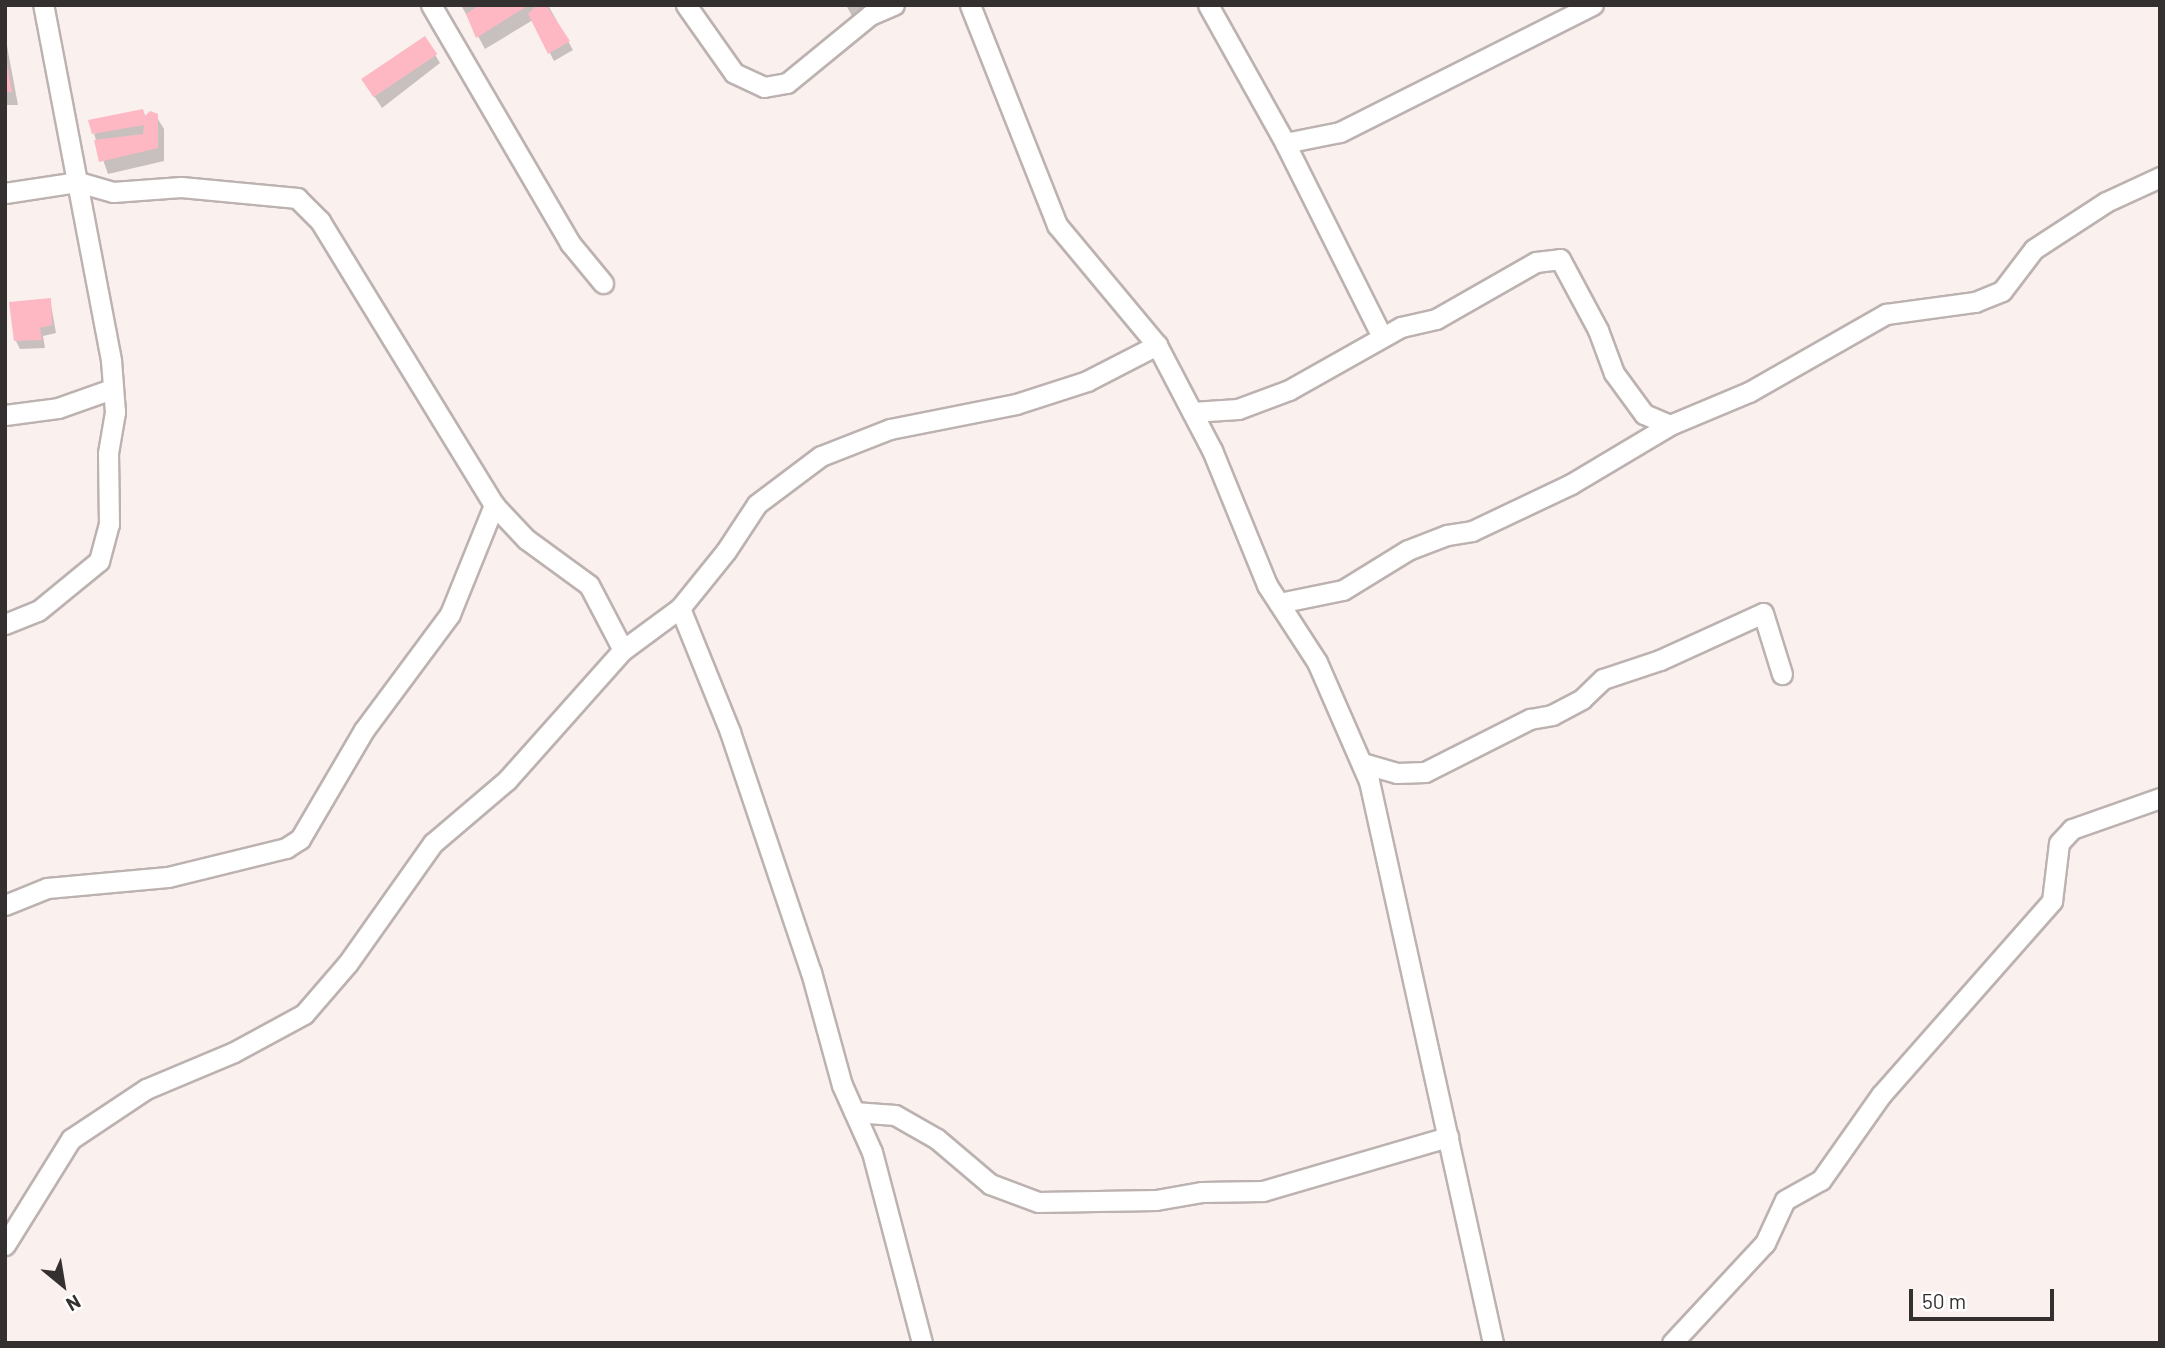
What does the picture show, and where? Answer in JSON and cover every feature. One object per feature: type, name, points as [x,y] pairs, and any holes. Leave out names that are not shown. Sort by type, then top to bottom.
[{"type":"street","points":[[5,624],[38,611],[105,552],[113,389],[78,181],[43,5]]},
{"type":"street","points":[[431,5],[570,243],[603,283]]},
{"type":"street","points":[[686,5],[734,73],[764,88],[787,83],[870,15],[894,5]]},
{"type":"street","points":[[970,5],[1057,225],[1157,345],[1192,412],[1279,603],[1317,662],[1362,763],[1493,1343]]},
{"type":"street","points":[[1208,5],[1285,143],[1382,337]]},
{"type":"street","points":[[1285,143],[1340,132],[1593,5]]},
{"type":"street","points":[[1279,603],[1343,590],[1408,550],[1447,535],[1472,531],[1572,484],[1670,425],[1749,392],[1886,314],[1975,302],[2002,292],[2035,249],[2106,202],[2160,177]]},
{"type":"street","points":[[5,193],[78,181],[113,192],[181,187],[297,198],[320,221],[494,505],[526,539],[589,585],[623,650]]},
{"type":"street","points":[[1192,412],[1238,409],[1289,390],[1401,327],[1436,319],[1536,262],[1560,259],[1598,330],[1615,373],[1644,414],[1670,425]]},
{"type":"street","points":[[5,1245],[71,1139],[146,1089],[234,1052],[304,1014],[348,963],[433,844],[507,780],[623,650],[680,608],[726,551],[757,504],[821,456],[890,429],[1016,404],[1087,381],[1157,345]]},
{"type":"street","points":[[5,415],[58,408],[113,389]]},
{"type":"street","points":[[5,905],[47,888],[168,877],[286,848],[300,839],[364,730],[450,614],[494,505]]},
{"type":"street","points":[[680,608],[730,732],[854,1112],[872,1152],[922,1343]]},
{"type":"street","points":[[1362,763],[1397,773],[1425,772],[1530,719],[1552,715],[1581,699],[1603,679],[1660,660],[1763,613],[1782,674]]},
{"type":"street","points":[[1672,1343],[1765,1243],[1786,1200],[1821,1180],[1881,1095],[2052,901],[2059,843],[2072,829],[2160,798]]},
{"type":"street","points":[[854,1112],[895,1115],[937,1139],[990,1184],[1038,1202],[1156,1200],[1202,1192],[1263,1191],[1448,1137]]},
{"type":"building","points":[[480,5],[529,5],[476,38],[466,14]]},
{"type":"building","points":[[537,5],[546,5],[570,41],[548,54],[528,14]]},
{"type":"building","points":[[425,36],[437,54],[373,97],[361,79]]},
{"type":"building","points":[[7,63],[12,92],[5,92]]},
{"type":"building","points":[[143,109],[145,116],[150,111],[158,114],[158,148],[99,162],[94,140],[143,134],[144,125],[92,134],[88,120]]},
{"type":"building","points":[[51,298],[52,325],[40,328],[42,340],[14,341],[9,302]]}]
